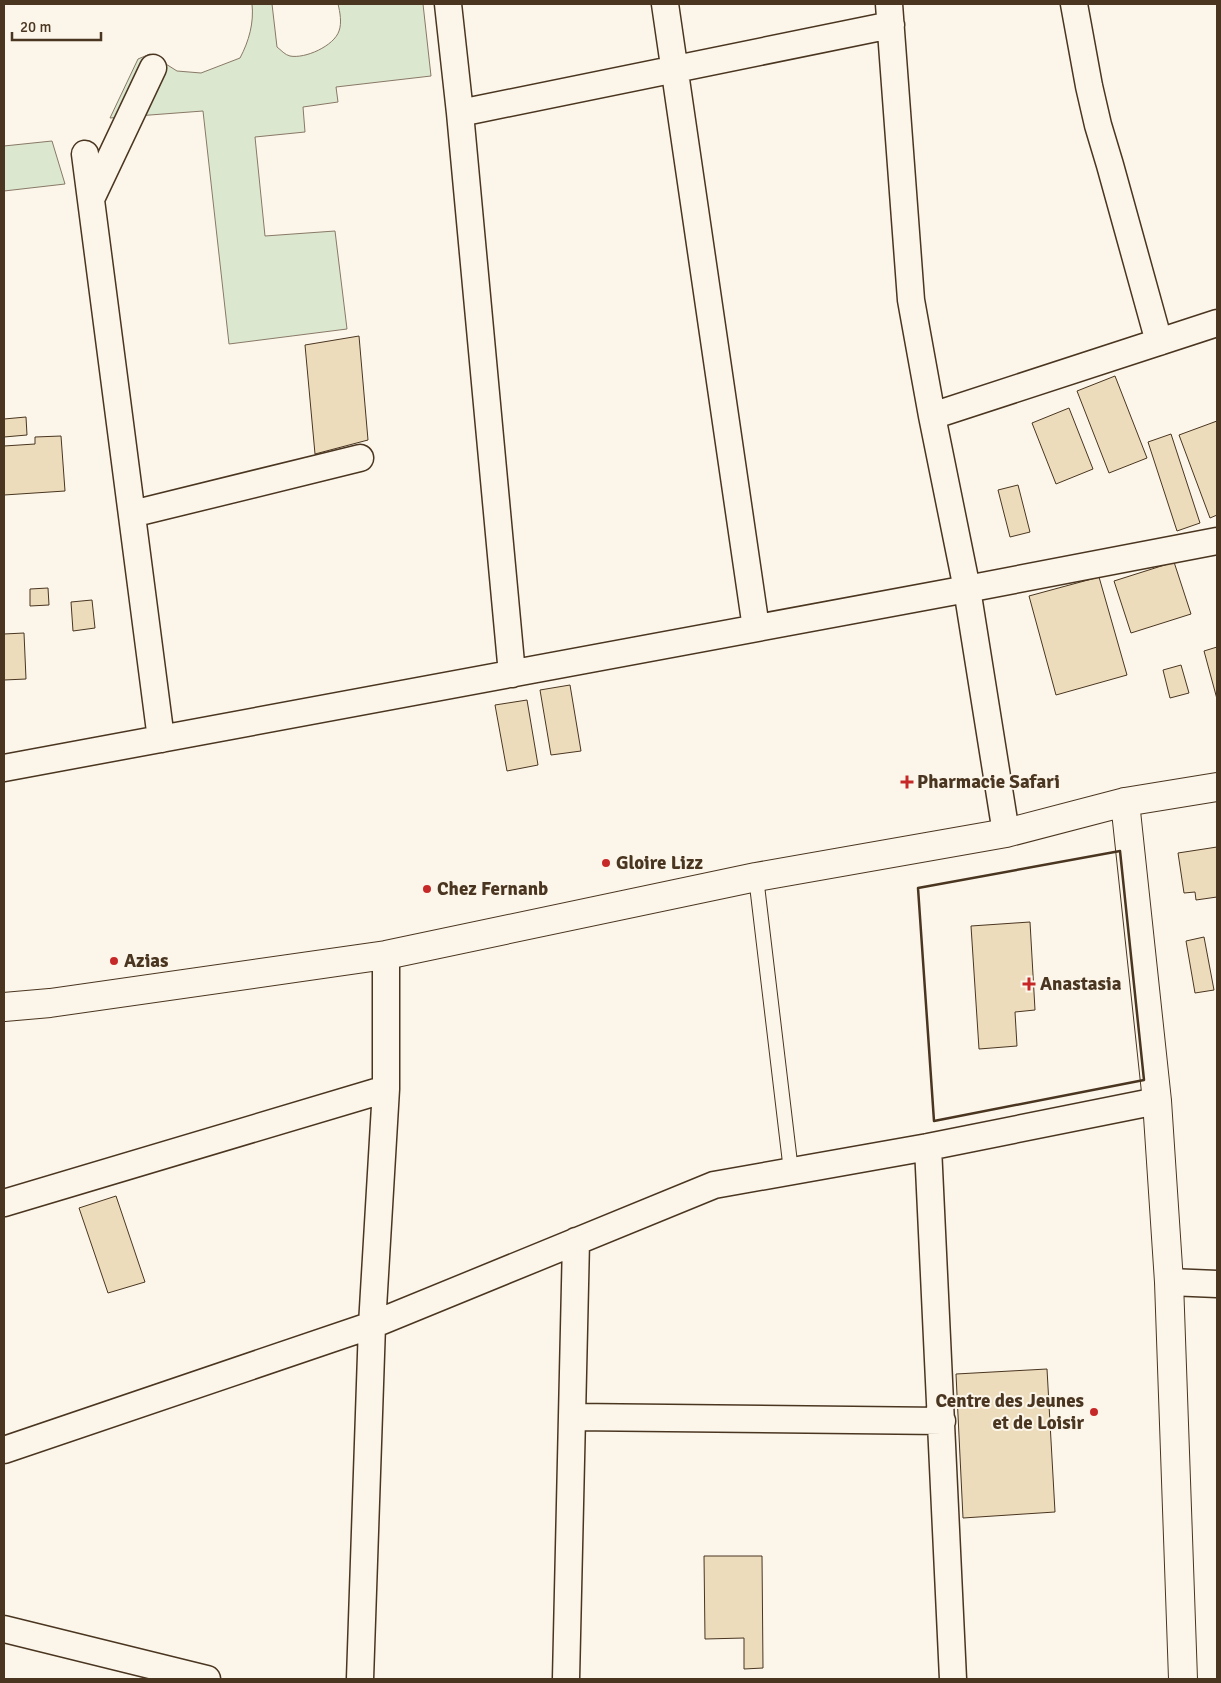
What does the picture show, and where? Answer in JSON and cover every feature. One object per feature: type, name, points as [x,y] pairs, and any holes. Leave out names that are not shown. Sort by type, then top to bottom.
[{"type":"street","points":[[448,4],[460,113],[512,674]]},
{"type":"street","points":[[666,4],[756,628]]},
{"type":"street","points":[[1074,4],[1088,86],[1159,342]]},
{"type":"street","points":[[460,113],[676,69],[890,14],[911,300],[967,589],[1006,833]]},
{"type":"street","points":[[91,199],[153,68]]},
{"type":"street","points":[[85,154],[161,738]]},
{"type":"street","points":[[932,416],[1217,323]]},
{"type":"street","points":[[132,514],[360,458]]},
{"type":"street","points":[[4,768],[1217,541]]},
{"type":"street","points":[[4,1007],[50,1003],[386,954],[756,877],[1006,833],[1126,802],[1217,787]]},
{"type":"street","points":[[1126,802],[1157,1101],[1169,1282],[1183,1679]]},
{"type":"street","points":[[360,1679],[372,1325],[386,1089],[386,954]]},
{"type":"street","points":[[4,1203],[386,1089]]},
{"type":"street","points":[[4,1450],[372,1325],[714,1185],[928,1147],[1157,1101]]},
{"type":"street","points":[[928,1147],[953,1679]]},
{"type":"street","points":[[566,1679],[576,1241]]},
{"type":"street","points":[[1169,1282],[1217,1284]]},
{"type":"street","points":[[572,1417],[942,1421]]},
{"type":"street","points":[[4,1629],[207,1679]]},
{"type":"lane","points":[[756,877],[791,1171]]},
{"type":"green space","points":[[252,4],[272,4],[277,47],[286,55],[296,56],[318,50],[336,37],[340,25],[338,4],[423,4],[431,76],[336,87],[338,102],[303,107],[305,132],[255,137],[265,236],[335,231],[347,329],[229,344],[203,111],[110,118],[138,59],[150,54],[177,71],[201,73],[240,58],[250,32]]},
{"type":"green space","points":[[52,141],[65,184],[4,191],[4,146]]},
{"type":"building","points":[[359,336],[368,440],[315,454],[305,345]]},
{"type":"building","points":[[1115,376],[1147,458],[1109,473],[1077,391]]},
{"type":"building","points":[[1069,408],[1093,469],[1056,484],[1032,423]]},
{"type":"building","points":[[26,417],[27,435],[4,437],[4,419]]},
{"type":"building","points":[[1217,421],[1217,515],[1210,518],[1179,435]]},
{"type":"building","points":[[1171,434],[1200,523],[1177,531],[1148,442]]},
{"type":"building","points":[[61,436],[65,491],[4,495],[4,446],[35,444],[35,437]]},
{"type":"building","points":[[1018,485],[1030,532],[1010,537],[998,490]]},
{"type":"building","points":[[1174,562],[1191,614],[1131,633],[1114,581]]},
{"type":"building","points":[[1099,577],[1127,675],[1056,695],[1029,596]]},
{"type":"building","points":[[48,588],[49,605],[30,606],[30,589]]},
{"type":"building","points":[[92,600],[95,628],[73,631],[71,602]]},
{"type":"building","points":[[24,633],[26,679],[4,680],[4,634]]},
{"type":"building","points":[[1217,647],[1217,699],[1204,651]]},
{"type":"building","points":[[1181,665],[1189,693],[1170,698],[1163,670]]},
{"type":"building","points":[[570,685],[581,751],[551,755],[540,690]]},
{"type":"building","points":[[527,700],[538,765],[507,771],[495,705]]},
{"type":"building","points":[[1217,847],[1217,897],[1196,900],[1195,892],[1184,893],[1178,853]]},
{"type":"building","points":[[1030,922],[1035,1010],[1015,1012],[1017,1046],[979,1049],[971,926]]},
{"type":"building","points":[[1204,937],[1214,990],[1195,993],[1186,941]]},
{"type":"building","points":[[116,1196],[145,1282],[108,1293],[79,1208]]},
{"type":"building","points":[[1047,1369],[1055,1512],[963,1518],[956,1374]]},
{"type":"building","points":[[704,1556],[762,1556],[763,1668],[744,1669],[744,1638],[705,1639]]},
{"type":"wall","points":[[1120,851],[1144,1080],[934,1121],[918,888],[1120,851]]},
{"type":"place","name":"Pharmacie Safari","points":[[907,782]]},
{"type":"place","name":"Gloire Lizz","points":[[606,863]]},
{"type":"place","name":"Chez Fernanb","points":[[427,889]]},
{"type":"place","name":"Azias","points":[[114,961]]},
{"type":"place","name":"Anastasia","points":[[1029,984]]},
{"type":"place","name":"Centre des Jeunes et de Loisir","points":[[1094,1412]]}]
